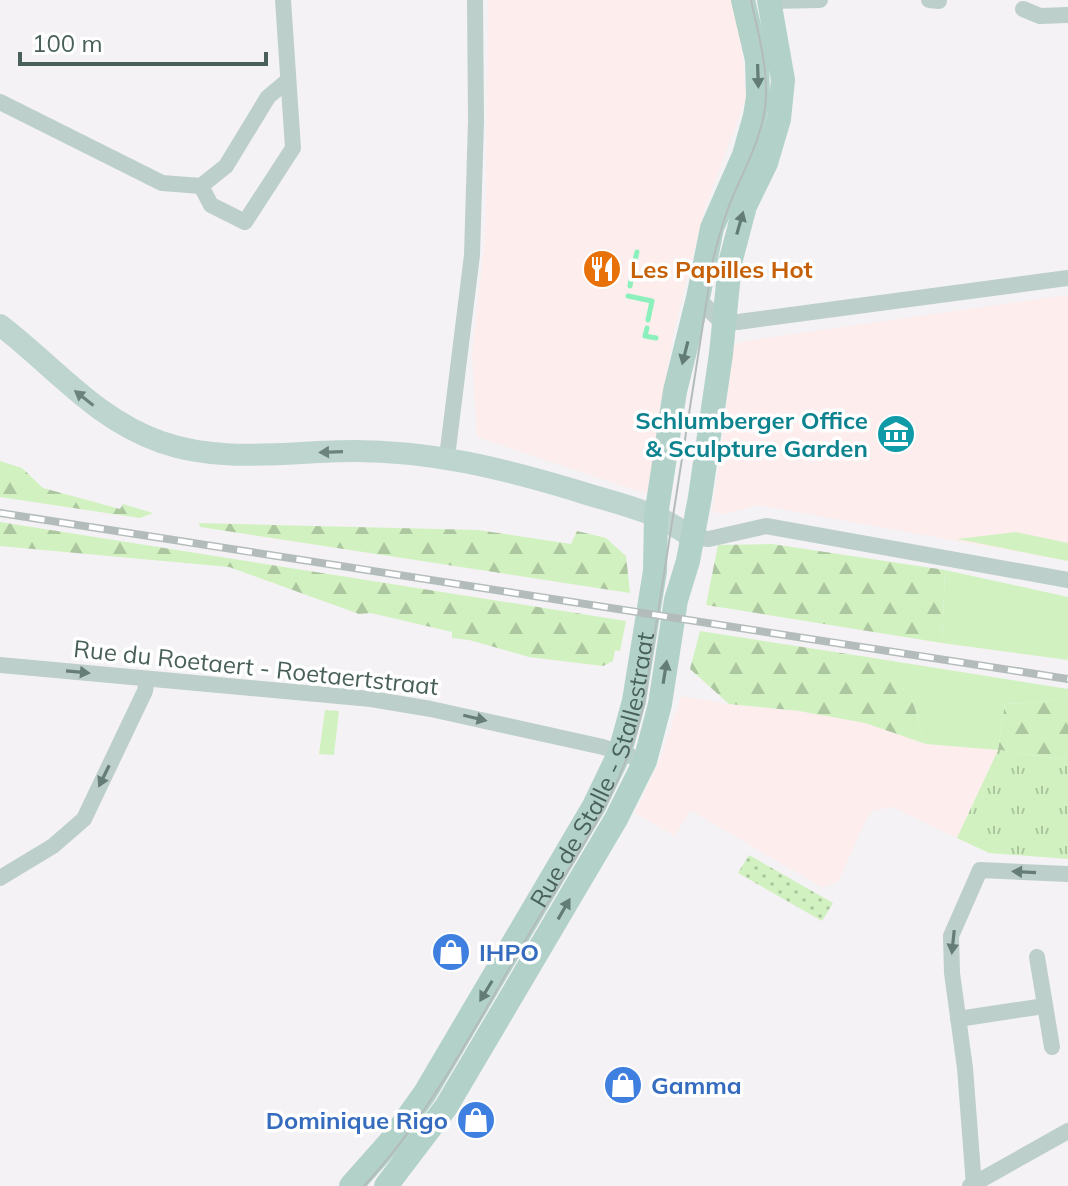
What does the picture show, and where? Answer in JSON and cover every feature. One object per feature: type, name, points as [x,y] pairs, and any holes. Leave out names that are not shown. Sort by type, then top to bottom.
[{"type":"main road","name":"Rue de Stalle - Stallestraat","points":[[386,1186],[453,1095],[616,819],[645,761],[660,704],[676,600],[675,391],[712,228],[744,155],[758,97],[757,60],[743,0]]},
{"type":"main road","name":"Rue de Stalle - Stallestraat","points":[[351,1186],[390,1142],[425,1093],[594,806],[620,752],[634,701],[655,571],[674,527],[700,497],[730,263],[745,206],[775,137],[783,98],[780,55],[770,1]]},
{"type":"street","points":[[201,186],[211,205],[245,222],[293,148],[283,0]]},
{"type":"street","points":[[447,457],[472,255],[476,121],[475,0]]},
{"type":"street","points":[[770,1],[820,0]]},
{"type":"street","points":[[929,0],[939,1]]},
{"type":"street","points":[[1023,9],[1040,16],[1068,15]]},
{"type":"street","points":[[0,102],[162,183],[201,186],[226,166],[268,97],[287,81]]},
{"type":"street","points":[[698,298],[719,320],[738,322],[1068,278]]},
{"type":"street","points":[[0,325],[101,412],[161,442],[198,452],[226,455],[408,452],[447,457],[548,482],[709,539],[766,526],[1068,580]]},
{"type":"street","name":"Rue du Roetaert - Roetaertstraat","points":[[0,665],[386,702],[431,709],[620,752],[645,761]]},
{"type":"street","points":[[0,878],[53,846],[84,819],[145,691],[147,679]]},
{"type":"street","points":[[1066,1136],[973,1185],[951,936],[980,870],[1068,874]]},
{"type":"street","points":[[1037,957],[1052,1047]]},
{"type":"street","points":[[958,1019],[1044,1006]]},
{"type":"shaded area","points":[[488,0],[735,0],[746,98],[705,208],[674,330],[647,494],[477,437],[472,354],[485,238]]},
{"type":"shaded area","name":"Schlumberger Office & Sculpture Garden","points":[[1068,295],[1068,561],[758,505],[724,514],[712,512],[732,345]]},
{"type":"shaded area","points":[[681,696],[865,723],[926,744],[998,750],[957,838],[892,807],[873,811],[838,882],[822,887],[690,810],[675,836],[635,813],[661,758]]},
{"type":"green space","points":[[0,461],[22,468],[43,488],[120,509],[123,504],[153,513],[140,518],[0,497]]},
{"type":"green space","points":[[0,522],[626,621],[620,651],[615,650],[613,661],[603,666],[529,657],[452,638],[452,632],[371,613],[359,614],[229,567],[0,546]]},
{"type":"green space","points":[[199,523],[478,530],[571,544],[577,531],[606,538],[626,556],[630,593],[200,527]]},
{"type":"green space","points":[[1016,532],[1068,543],[1068,561],[957,539]]},
{"type":"green space","points":[[772,544],[945,570],[942,643],[706,605],[718,545]]},
{"type":"green space","points":[[945,570],[1068,597],[1068,660],[942,643]]},
{"type":"green space","points":[[700,631],[867,657],[911,696],[926,744],[865,723],[799,711],[729,704],[690,669]]},
{"type":"green space","points":[[867,657],[1068,689],[1068,698],[1025,704],[1005,703],[998,750],[926,744],[911,696]]},
{"type":"green space","points":[[1068,698],[1068,760],[998,750],[1005,703],[1025,704]]},
{"type":"green space","points":[[325,710],[339,711],[334,755],[319,754]]},
{"type":"green space","points":[[998,750],[1068,760],[1068,859],[989,853],[957,838]]},
{"type":"green space","points":[[749,855],[833,903],[822,921],[738,873]]},
{"type":"waterway","points":[[635,260],[637,252]]},
{"type":"waterway","points":[[630,286],[633,268]]},
{"type":"waterway","points":[[628,296],[652,301],[648,320]]},
{"type":"waterway","points":[[647,328],[645,336],[656,338]]},
{"type":"tram line","points":[[364,1186],[389,1158],[453,1066],[596,823],[636,734],[644,702],[713,260],[726,215],[762,124],[766,97],[765,72],[751,0]]},
{"type":"railway","points":[[0,513],[1068,679]]},
{"type":"place","name":"Les Papilles Hot","points":[[602,269]]},
{"type":"place","name":"Schlumberger Office & Sculpture Garden","points":[[896,434]]},
{"type":"place","name":"IHPO","points":[[451,952]]},
{"type":"place","name":"Gamma","points":[[623,1085]]},
{"type":"place","name":"Dominique Rigo","points":[[476,1120]]}]
